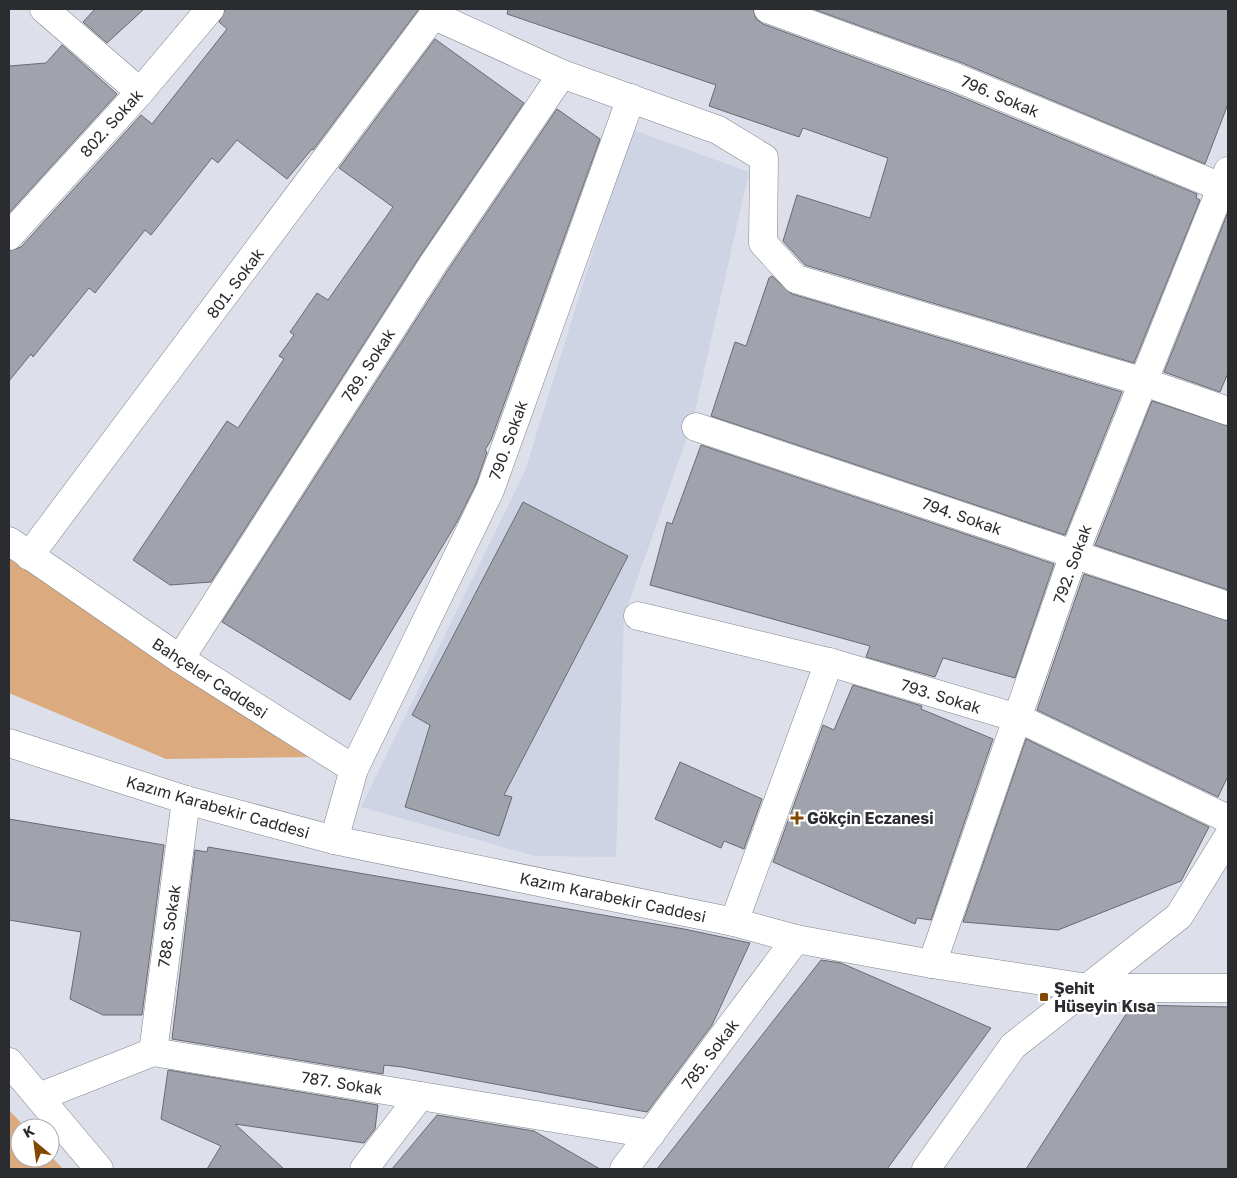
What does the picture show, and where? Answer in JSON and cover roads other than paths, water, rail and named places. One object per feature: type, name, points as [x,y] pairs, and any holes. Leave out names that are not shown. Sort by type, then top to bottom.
[{"type":"street","points":[[44,9],[140,92]]},
{"type":"street","name":"802. Sokak","points":[[9,236],[140,92],[210,9]]},
{"type":"street","name":"796. Sokak","points":[[768,9],[954,77],[1226,183]]},
{"type":"street","points":[[435,12],[562,74],[718,130],[764,158],[763,243],[796,279],[1144,382],[1228,411]]},
{"type":"street","name":"801. Sokak","points":[[19,548],[435,12]]},
{"type":"street","name":"789. Sokak","points":[[180,659],[433,264],[562,74]]},
{"type":"street","name":"790. Sokak","points":[[354,769],[490,490],[631,98]]},
{"type":"street","name":"792. Sokak","points":[[932,964],[1074,554],[1226,183]]},
{"type":"street","name":"794. Sokak","points":[[696,426],[1228,606]]},
{"type":"street","name":"Bahçeler Caddesi","points":[[19,548],[180,659],[354,769]]},
{"type":"street","name":"793. Sokak","points":[[638,616],[829,662],[1018,718],[1228,819]]},
{"type":"street","points":[[734,922],[829,662]]},
{"type":"street","name":"Kazım Karabekir Caddesi","points":[[9,743],[186,800],[334,840],[734,922],[796,939],[932,964],[1088,988],[1228,988]]},
{"type":"street","points":[[334,840],[354,769]]},
{"type":"street","name":"788. Sokak","points":[[153,1052],[186,800]]},
{"type":"street","points":[[926,1169],[1013,1046],[1179,916],[1228,837]]},
{"type":"street","name":"785. Sokak","points":[[624,1169],[796,939]]},
{"type":"street","points":[[39,1097],[153,1052]]},
{"type":"street","name":"787. Sokak","points":[[153,1052],[651,1134]]},
{"type":"street","points":[[9,1062],[99,1169]]},
{"type":"street","points":[[364,1169],[420,1096]]},
{"type":"place","name":"Gökçin Eczanesi","points":[[797,818]]},
{"type":"place","name":"Şehit Hüseyin Kısa","points":[[1044,997]]}]
